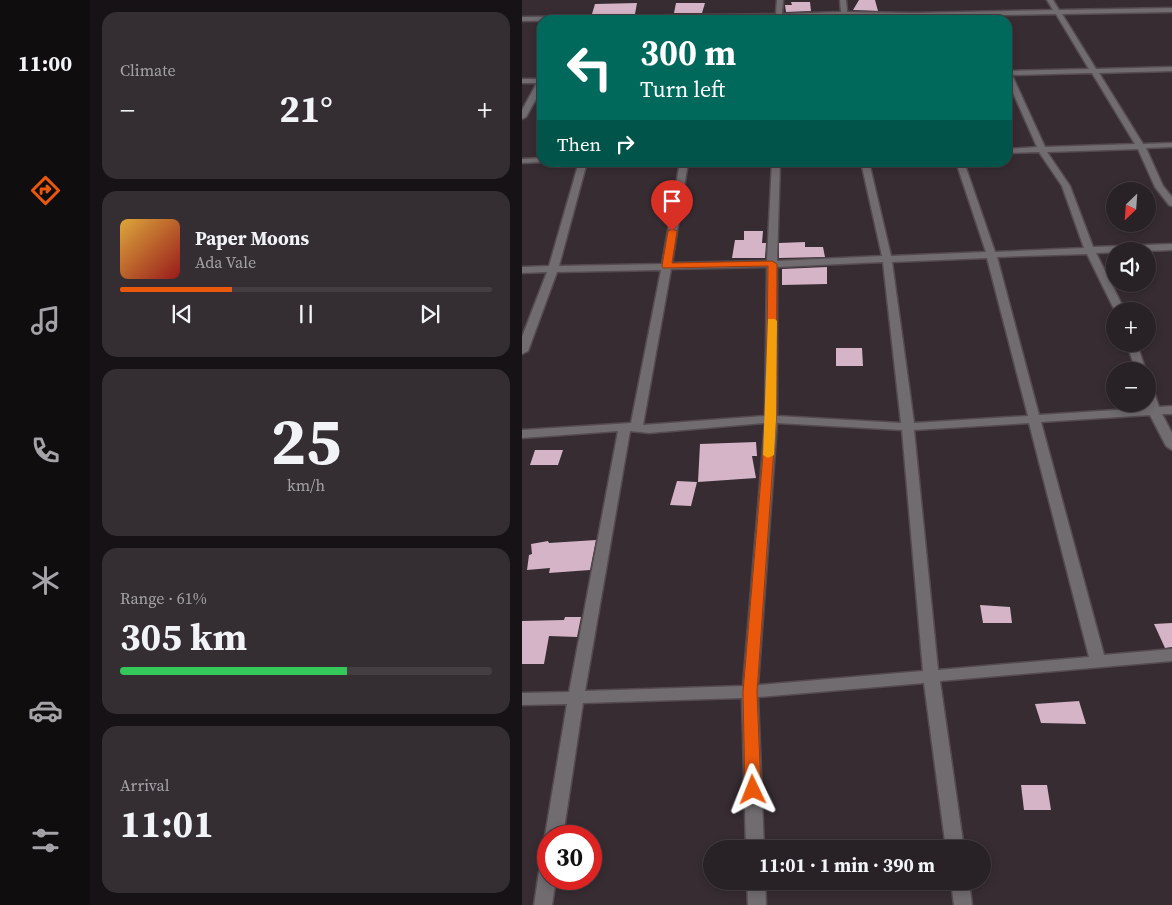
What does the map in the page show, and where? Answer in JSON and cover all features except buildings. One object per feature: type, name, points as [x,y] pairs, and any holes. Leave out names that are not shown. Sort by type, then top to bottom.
[{"type":"street","points":[[779,15],[780,0]]},
{"type":"street","points":[[843,0],[844,15]]},
{"type":"street","points":[[1050,0],[1140,145],[1159,188],[1172,203]]},
{"type":"street","points":[[1001,15],[1172,10]]},
{"type":"street","points":[[522,19],[537,19]]},
{"type":"street","points":[[1012,73],[1172,69]]},
{"type":"street","points":[[522,81],[537,81]]},
{"type":"street","points":[[1012,82],[1042,150],[1066,186],[1090,251],[1116,302]]},
{"type":"street","points":[[522,117],[537,90]]},
{"type":"street","points":[[1012,151],[1172,145]]},
{"type":"street","points":[[522,160],[537,160]]},
{"type":"street","points":[[522,351],[553,269],[582,167]]},
{"type":"street","points":[[556,825],[576,697],[630,427],[667,266],[683,167]]},
{"type":"street","points":[[755,840],[750,692],[771,419],[772,264],[776,167]]},
{"type":"street","points":[[866,167],[887,258],[908,427],[931,676],[954,840]]},
{"type":"street","points":[[962,167],[991,254],[1098,661]]},
{"type":"street","points":[[522,270],[772,264],[1172,247]]},
{"type":"street","points":[[1156,411],[1172,410]]},
{"type":"street","points":[[522,434],[630,427],[648,429],[771,419],[908,427],[1139,412]]},
{"type":"street","points":[[1155,412],[1172,446]]},
{"type":"street","points":[[522,699],[750,692],[1172,655]]},
{"type":"street","points":[[543,905],[545,890]]},
{"type":"street","points":[[756,890],[757,905]]},
{"type":"street","points":[[961,890],[963,905]]},
{"type":"slow traffic","points":[[768,455],[771,419],[772,321]]},
{"type":"route","points":[[672,231],[667,266],[772,264],[771,419],[750,692],[753,790]]}]
